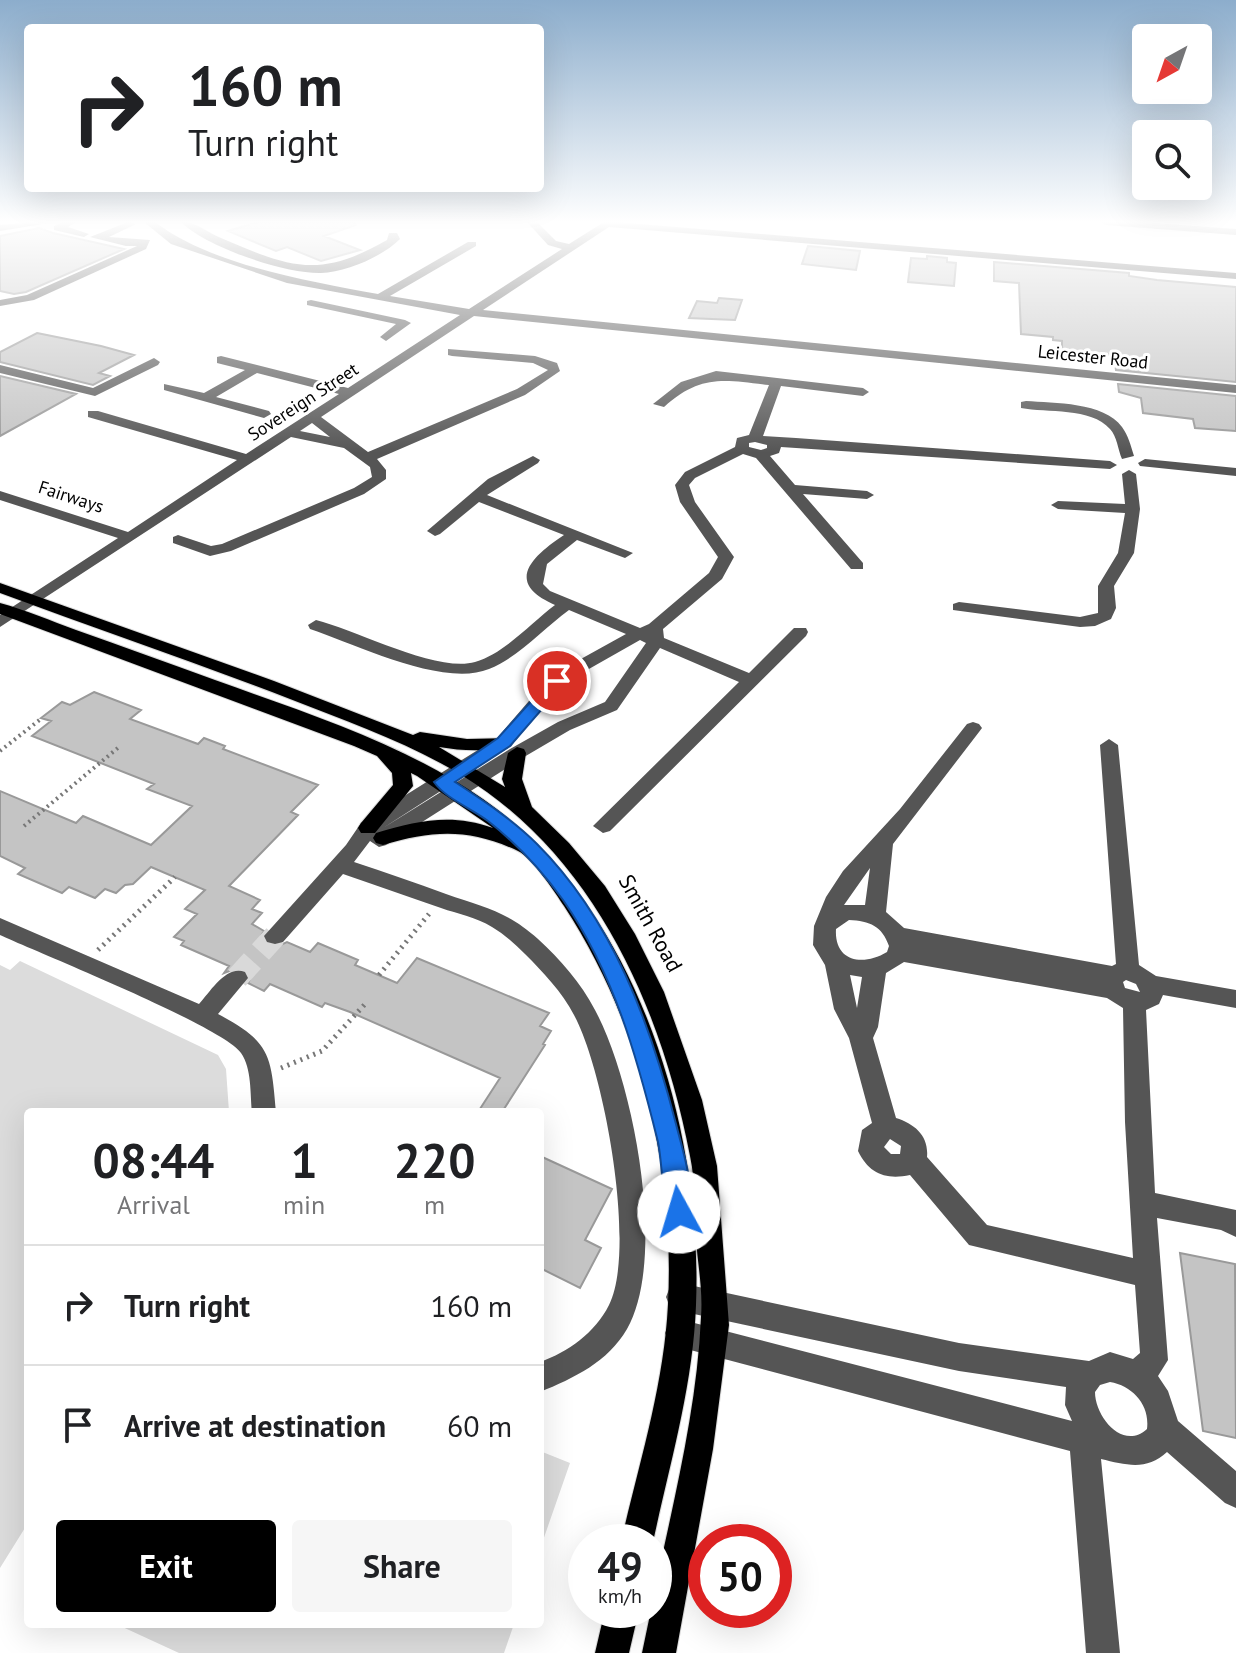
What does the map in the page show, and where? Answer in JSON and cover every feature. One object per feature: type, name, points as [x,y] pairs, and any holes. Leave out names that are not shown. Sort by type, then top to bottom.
[{"type":"main road","name":"Smith Road","points":[[0,588],[385,730],[460,779],[531,850],[631,975],[677,1061],[703,1159],[714,1303],[713,1341],[661,1645]]},
{"type":"main road","name":"Smith Road","points":[[5,614],[460,779],[523,809],[561,844],[585,872],[623,929],[652,1075],[675,1164],[682,1235],[677,1360],[641,1524]]},
{"type":"main road","points":[[385,730],[467,745],[510,747],[512,779],[523,809]]},
{"type":"main road","points":[[376,833],[403,786],[398,765],[380,750]]},
{"type":"main road","points":[[376,833],[452,822],[465,824],[531,850]]},
{"type":"main road","points":[[612,1653],[618,1628]]},
{"type":"street","points":[[0,303],[23,299]]},
{"type":"street","name":"Leicester Road","points":[[379,299],[470,314],[1236,389]]},
{"type":"street","name":"Sovereign Street","points":[[5,614],[33,601],[493,299]]},
{"type":"street","points":[[311,303],[405,323],[392,334],[433,338]]},
{"type":"street","points":[[367,458],[521,392],[554,371],[553,366],[535,360],[452,352]]},
{"type":"street","points":[[221,360],[351,393]]},
{"type":"street","points":[[0,369],[95,392],[154,362]]},
{"type":"street","points":[[205,398],[255,369]]},
{"type":"street","points":[[659,404],[671,392],[708,376],[863,392]]},
{"type":"street","points":[[755,438],[776,382]]},
{"type":"street","points":[[168,387],[264,414]]},
{"type":"street","points":[[1026,405],[1073,411],[1107,421],[1118,432],[1127,456]]},
{"type":"street","points":[[93,414],[247,459]]},
{"type":"street","points":[[178,540],[203,550],[217,550],[376,482],[380,475],[375,464],[313,418]]},
{"type":"street","points":[[289,433],[346,444]]},
{"type":"street","points":[[742,449],[742,441],[755,438],[774,443],[796,442],[1110,465],[1129,474],[1146,470],[1145,463]]},
{"type":"street","points":[[761,455],[774,450],[774,443]]},
{"type":"street","points":[[510,747],[533,708],[567,674],[650,635],[716,576],[726,557],[722,545],[681,491],[684,481],[719,458],[742,449],[761,455],[857,566]]},
{"type":"street","points":[[1110,465],[1112,458],[1127,456],[1145,463],[1236,472]]},
{"type":"street","points":[[435,531],[500,477],[533,460]]},
{"type":"street","points":[[959,607],[1080,622],[1099,620],[1107,612],[1106,586],[1126,553],[1133,509],[1129,474]]},
{"type":"street","points":[[789,489],[867,495]]},
{"type":"street","name":"Fairways","points":[[0,495],[129,537]]},
{"type":"street","points":[[477,496],[625,553]]},
{"type":"street","points":[[1058,505],[1133,509]]},
{"type":"street","points":[[575,534],[545,556],[533,577],[535,585],[544,594],[565,605],[650,635],[751,680]]},
{"type":"street","points":[[316,625],[444,667],[468,669],[490,661],[565,605]]},
{"type":"street","points":[[603,826],[800,632]]},
{"type":"street","points":[[275,936],[346,858],[376,833],[510,747],[611,706],[650,635]]},
{"type":"street","points":[[533,708],[564,726]]},
{"type":"street","points":[[973,728],[883,843],[859,864],[835,899],[823,931],[823,943],[835,959],[846,1009],[861,1038],[886,1127],[871,1138],[871,1151],[874,1157],[893,1168],[913,1160],[979,1236],[1148,1275]]},
{"type":"street","points":[[1109,745],[1131,986],[1154,1360],[1136,1376]]},
{"type":"street","points":[[875,915],[883,843]]},
{"type":"street","points":[[346,858],[441,900],[500,920],[510,927],[580,1004],[595,1036],[626,1163],[633,1232],[632,1262],[626,1295],[613,1325],[591,1350],[572,1364],[544,1375]]},
{"type":"street","points":[[829,921],[849,912],[875,915],[888,924],[898,943],[890,963],[875,969],[854,968],[835,959]]},
{"type":"street","points":[[0,926],[202,1016],[248,1044],[255,1054],[264,1108]]},
{"type":"street","points":[[898,943],[1131,986],[1236,1012]]},
{"type":"street","points":[[861,1038],[866,1027],[875,969]]},
{"type":"street","points":[[202,1016],[237,978]]},
{"type":"street","points":[[1131,986],[1236,999]]},
{"type":"street","points":[[1142,1203],[1226,1218],[1236,1224]]},
{"type":"street","points":[[679,1333],[1125,1450],[1150,1447],[1158,1439],[1162,1427],[1157,1399],[1136,1376],[1110,1367],[1088,1375],[959,1357],[680,1297]]},
{"type":"street","points":[[1088,1375],[1081,1384],[1081,1410],[1098,1436],[1125,1450]]},
{"type":"street","points":[[1162,1427],[1236,1492]]},
{"type":"street","points":[[1084,1438],[1103,1653]]},
{"type":"path","points":[[0,751],[42,718]]},
{"type":"path","points":[[24,826],[119,747]]},
{"type":"path","points":[[84,963],[175,877]]},
{"type":"path","points":[[379,975],[441,900]]},
{"type":"path","points":[[260,1075],[322,1051],[366,1003]]},
{"type":"shaded area","points":[[20,961],[218,1055],[226,1069],[229,1108],[24,1108],[24,1529],[0,1568],[0,965],[10,970]]},
{"type":"shaded area","points":[[544,1453],[570,1463],[544,1538]]},
{"type":"shaded area","points":[[125,1628],[513,1628],[504,1653],[179,1653]]},
{"type":"building","points":[[719,299],[742,300],[735,320],[689,318],[697,301],[717,303]]},
{"type":"building","points":[[1020,299],[1236,299],[1236,382],[1116,370],[1114,355],[1062,350],[1062,341],[1053,340],[1053,337],[1021,334]]},
{"type":"building","points":[[37,333],[134,355],[99,373],[110,376],[93,385],[0,362],[0,352]]},
{"type":"building","points":[[0,376],[76,394],[0,436]]},
{"type":"building","points":[[1118,384],[1236,396],[1236,431],[1195,428],[1193,419],[1143,413],[1141,398],[1119,392]]},
{"type":"building","points":[[94,692],[141,710],[130,719],[198,744],[204,738],[225,746],[223,749],[318,785],[291,812],[298,815],[229,886],[260,900],[252,909],[262,913],[252,924],[264,931],[261,936],[266,945],[276,947],[287,942],[310,952],[318,943],[358,960],[355,965],[397,983],[417,958],[549,1013],[540,1026],[551,1031],[545,1045],[505,1108],[481,1108],[500,1078],[350,1012],[325,1003],[322,1007],[270,984],[264,991],[248,983],[251,977],[246,969],[237,968],[224,973],[229,966],[181,945],[184,941],[174,937],[197,914],[185,909],[205,890],[151,867],[133,884],[125,885],[116,893],[105,889],[95,898],[69,887],[62,893],[18,874],[25,868],[0,856],[0,791],[76,823],[83,816],[151,845],[192,806],[147,789],[154,784],[32,736],[51,721],[41,718],[62,702],[70,705]]},
{"type":"building","points":[[544,1158],[612,1189],[585,1240],[601,1248],[580,1288],[544,1270]]},
{"type":"building","points":[[1180,1253],[1235,1264],[1236,1438],[1203,1431]]},
{"type":"tunnel","points":[[237,978],[275,936]]},
{"type":"route","points":[[557,681],[504,742],[443,782],[495,817],[531,850],[570,895],[619,978],[652,1075],[675,1164],[679,1212]]}]
